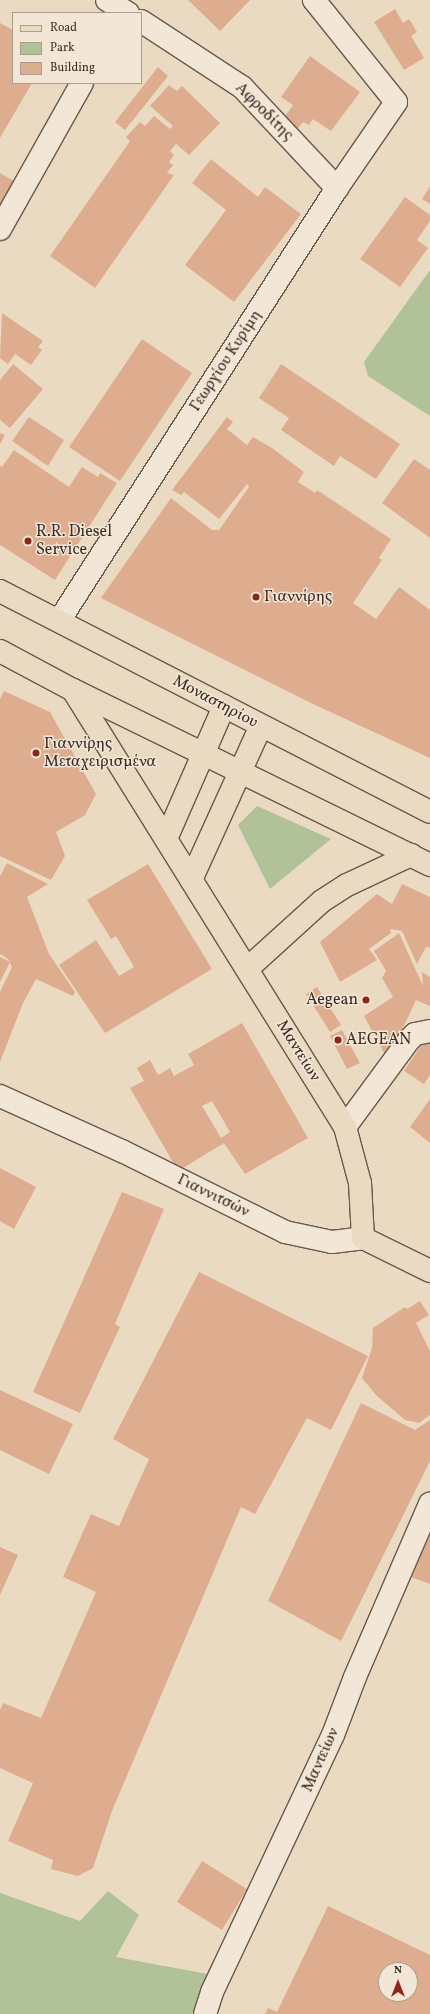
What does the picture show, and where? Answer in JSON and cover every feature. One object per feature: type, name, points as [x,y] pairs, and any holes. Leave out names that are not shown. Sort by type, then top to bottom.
[{"type":"main road","name":"Μοναστηρίου","points":[[0,591],[430,812]]},
{"type":"main road","points":[[0,652],[73,690],[241,770],[430,865]]},
{"type":"main road","name":"Μαντείων","points":[[73,690],[345,1126],[360,1183],[363,1238]]},
{"type":"main road","points":[[166,839],[224,706]]},
{"type":"main road","points":[[191,880],[261,726]]},
{"type":"main road","points":[[247,969],[322,901],[347,885],[411,855]]},
{"type":"main road","points":[[363,1238],[430,1271]]},
{"type":"street","name":"Γεωργίου Κυρίμη","points":[[59,621],[337,188],[396,102],[314,0]]},
{"type":"street","name":"Αφροδίτης","points":[[142,23],[242,87],[337,188]]},
{"type":"street","points":[[0,229],[81,84]]},
{"type":"street","points":[[345,1126],[409,1040],[415,1034],[430,1031]]},
{"type":"street","name":"Γιαννιτσών","points":[[0,1096],[122,1151],[285,1232],[332,1242],[363,1238]]},
{"type":"street","name":"Μαντείων","points":[[205,2014],[212,1992],[333,1735],[355,1677],[430,1504]]},
{"type":"green space","points":[[430,270],[430,416],[368,376],[364,362]]},
{"type":"green space","points":[[257,806],[331,839],[270,889],[238,825]]},
{"type":"green space","points":[[108,1891],[139,1915],[116,1957],[213,1975],[192,2014],[0,2014],[0,1893],[80,1921]]},
{"type":"building","points":[[188,0],[250,0],[220,31]]},
{"type":"building","points":[[395,9],[403,23],[409,19],[417,32],[411,36],[424,58],[404,70],[374,22]]},
{"type":"building","points":[[0,23],[12,29],[12,84],[31,84],[0,138]]},
{"type":"building","points":[[310,56],[360,92],[331,131],[313,119],[309,125],[303,122],[297,130],[283,119],[293,105],[281,97]]},
{"type":"building","points":[[158,67],[168,76],[125,130],[115,122]]},
{"type":"building","points":[[169,85],[177,91],[182,86],[220,123],[189,155],[176,144],[170,151],[174,155],[169,162],[173,165],[167,173],[174,175],[95,288],[50,256],[130,141],[126,137],[140,122],[145,126],[154,116],[170,129],[173,126],[150,106]]},
{"type":"building","points":[[211,159],[258,197],[265,187],[301,214],[234,302],[185,265],[226,210],[192,183]]},
{"type":"building","points":[[0,173],[14,181],[0,204]]},
{"type":"building","points":[[430,186],[430,204],[422,199]]},
{"type":"building","points":[[405,197],[430,215],[430,221],[417,240],[428,248],[400,287],[360,259]]},
{"type":"building","points":[[2,313],[43,341],[38,347],[42,350],[31,365],[15,354],[8,364],[0,358]]},
{"type":"building","points":[[142,339],[192,373],[120,481],[69,447]]},
{"type":"building","points":[[13,364],[43,389],[10,428],[0,420],[0,380]]},
{"type":"building","points":[[281,364],[400,444],[376,479],[340,456],[334,466],[281,430],[289,418],[259,398]]},
{"type":"building","points":[[29,417],[64,440],[48,466],[12,441]]},
{"type":"building","points":[[227,417],[233,422],[227,429],[247,445],[253,437],[272,448],[304,472],[298,482],[315,493],[317,490],[391,539],[379,558],[382,560],[353,603],[376,619],[399,587],[430,610],[430,758],[313,704],[101,598],[171,498],[212,530],[219,530],[249,487],[247,484],[219,519],[184,492],[181,495],[172,490]]},
{"type":"building","points":[[0,433],[5,435],[0,444]]},
{"type":"building","points":[[14,450],[69,487],[82,467],[98,477],[100,473],[117,483],[55,580],[0,545],[0,466],[2,467]]},
{"type":"building","points":[[414,459],[430,470],[430,538],[382,503]]},
{"type":"building","name":"Γιαννίρης Μεταχειρισμένα","points":[[4,691],[50,712],[96,794],[85,815],[56,832],[65,856],[51,880],[0,856],[0,699]]},
{"type":"building","points":[[7,863],[48,884],[27,897],[49,954],[75,992],[73,996],[36,979],[23,1003],[0,1062],[0,992],[12,967],[8,959],[0,954],[0,876]]},
{"type":"building","points":[[148,864],[212,969],[105,1033],[59,965],[96,940],[119,976],[134,967],[116,936],[111,939],[87,900]]},
{"type":"building","points":[[402,884],[430,897],[430,948],[426,947],[417,964],[402,931],[390,929],[391,933],[369,949],[377,960],[340,982],[320,942],[377,894],[392,904]]},
{"type":"building","points":[[399,933],[423,986],[422,972],[430,977],[430,1006],[416,1000],[388,1060],[364,1016],[393,997],[382,978],[386,971],[374,951]]},
{"type":"building","points":[[0,957],[10,962],[0,982]]},
{"type":"building","points":[[317,987],[341,1025],[330,1032],[306,994]]},
{"type":"building","points":[[242,1023],[308,1138],[245,1174],[224,1143],[178,1171],[130,1088],[144,1081],[137,1068],[150,1060],[158,1075],[170,1068],[174,1076],[194,1065],[188,1054]],"holes":[[[212,1101],[230,1132],[221,1138],[202,1106]]]},
{"type":"building","points":[[342,1030],[360,1063],[347,1069],[330,1036]]},
{"type":"building","points":[[426,1038],[430,1041],[430,1075],[424,1084],[404,1071]]},
{"type":"building","points":[[430,1099],[430,1143],[410,1127]]},
{"type":"building","points":[[0,1168],[36,1187],[14,1229],[0,1221]]},
{"type":"building","points":[[122,1192],[164,1209],[115,1324],[120,1327],[80,1413],[33,1392]]},
{"type":"building","points":[[199,1272],[368,1356],[331,1430],[307,1418],[255,1514],[241,1507],[112,1811],[93,1868],[78,1876],[51,1869],[53,1860],[8,1841],[33,1783],[0,1768],[0,1710],[3,1703],[41,1718],[96,1592],[63,1577],[91,1514],[119,1526],[149,1459],[113,1439]]},
{"type":"building","points":[[420,1301],[429,1315],[416,1323],[430,1351],[430,1415],[419,1423],[405,1420],[376,1395],[362,1378],[372,1348],[373,1328],[405,1307],[407,1309]]},
{"type":"building","points":[[0,1390],[73,1424],[49,1474],[0,1450]]},
{"type":"building","points":[[361,1403],[415,1430],[430,1420],[430,1461],[341,1641],[268,1601]]},
{"type":"building","points":[[430,1525],[430,1584],[408,1576]]},
{"type":"building","points":[[0,1547],[18,1555],[0,1595]]},
{"type":"building","points":[[202,1861],[247,1889],[222,1930],[177,1902]]},
{"type":"building","points":[[328,1906],[430,1955],[430,2014],[265,2014],[268,2008],[277,2012]]},
{"type":"place","name":"R.R. Diesel Service","points":[[28,541]]},
{"type":"place","name":"Γιαννίρης","points":[[256,597]]},
{"type":"place","name":"Γιαννίρης Μεταχειρισμένα","points":[[36,753]]},
{"type":"place","name":"Aegean","points":[[366,1000]]},
{"type":"place","name":"AEGEAN","points":[[338,1040]]}]
